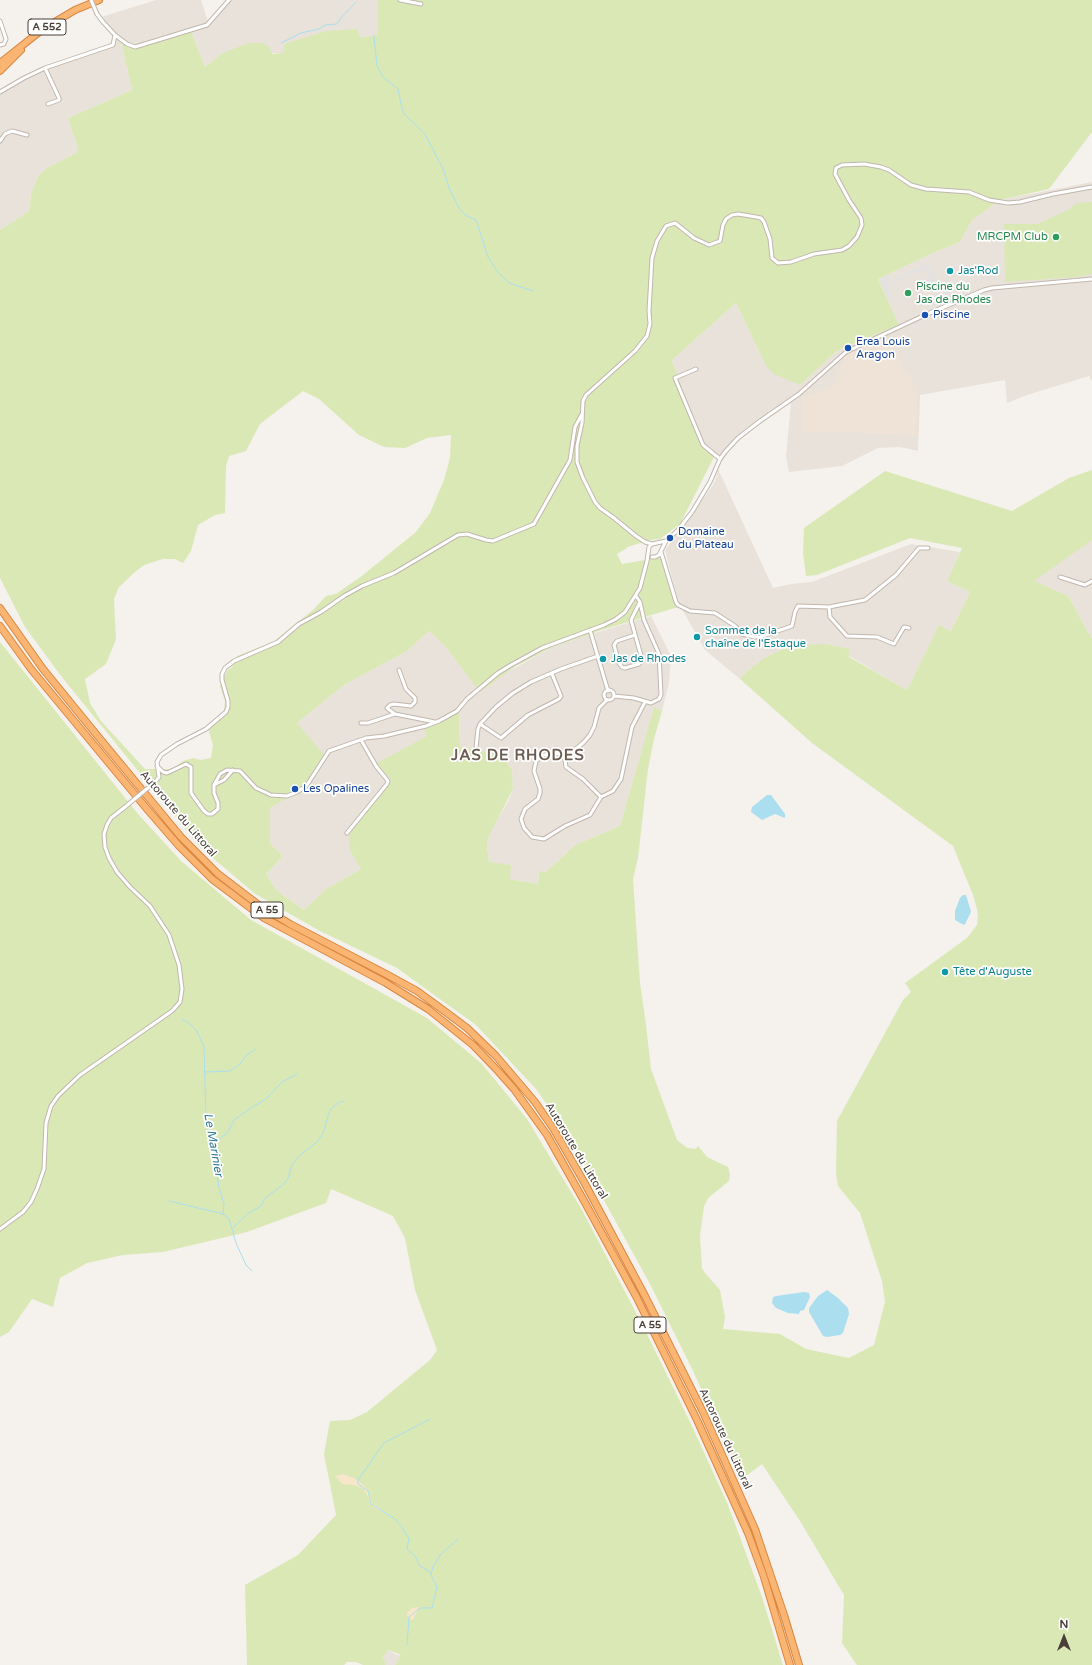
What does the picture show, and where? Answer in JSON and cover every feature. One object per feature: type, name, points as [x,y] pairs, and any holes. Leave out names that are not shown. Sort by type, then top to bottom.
[{"type":"highway","name":"A 552","points":[[0,63],[43,29],[64,16],[99,0]]},
{"type":"highway","name":"A 552","points":[[0,71],[26,45],[64,16]]},
{"type":"highway","name":"Autoroute du Littoral","points":[[0,608],[43,669],[181,836],[218,874],[260,906],[290,924],[386,974],[417,992],[443,1010],[467,1028],[496,1056],[535,1102],[553,1128],[584,1182],[646,1296],[703,1412],[755,1529],[799,1665]]},
{"type":"highway","name":"Autoroute du Littoral","points":[[0,626],[31,669],[147,809],[179,846],[212,879],[270,922],[386,983],[428,1009],[473,1045],[498,1071],[530,1110],[547,1135],[602,1233],[637,1298],[697,1420],[748,1533],[764,1577],[790,1665]]},
{"type":"street","points":[[91,0],[102,22],[115,35],[130,46],[138,46],[207,25],[229,0]]},
{"type":"street","points":[[400,0],[421,4]]},
{"type":"street","points":[[0,21],[6,39],[4,44],[0,45]]},
{"type":"street","points":[[0,92],[45,68],[113,45],[115,35]]},
{"type":"street","points":[[45,68],[59,98],[59,100],[48,104]]},
{"type":"street","points":[[0,141],[5,134],[12,131],[27,136]]},
{"type":"street","points":[[666,542],[652,544],[645,542],[629,531],[595,502],[577,462],[577,443],[581,427],[583,401],[586,395],[635,351],[648,336],[650,324],[649,310],[652,258],[658,241],[669,224],[675,223],[694,238],[709,245],[720,241],[723,225],[726,219],[732,215],[738,214],[761,218],[770,239],[772,258],[778,262],[787,262],[796,261],[814,254],[842,250],[849,246],[857,237],[862,225],[861,218],[835,174],[836,168],[842,165],[864,164],[881,167],[889,170],[911,185],[926,189],[963,191],[998,202],[1008,203],[1020,202],[1092,187]]},
{"type":"street","points":[[658,556],[666,542],[678,530],[692,512],[710,482],[720,459],[738,438],[799,394],[846,352],[932,312],[988,289],[1092,279]]},
{"type":"street","points":[[696,369],[675,378],[703,445],[720,459]]},
{"type":"street","points":[[0,1229],[23,1212],[31,1202],[37,1189],[44,1169],[46,1123],[52,1106],[58,1096],[80,1075],[172,1011],[180,1002],[182,989],[179,965],[169,935],[150,906],[117,872],[109,858],[105,847],[104,834],[111,818],[155,782],[159,776],[157,760],[161,755],[177,744],[206,730],[226,712],[228,700],[222,680],[222,674],[225,668],[234,661],[278,642],[299,624],[321,612],[344,596],[362,586],[394,574],[458,535],[467,534],[493,541],[534,524],[540,516],[570,460],[575,426],[582,413]]},
{"type":"street","points":[[575,426],[579,424],[581,427]]},
{"type":"street","points":[[574,432],[577,443]]},
{"type":"street","points":[[157,766],[163,772],[167,773],[186,764],[191,767],[191,793],[204,811],[208,814],[214,813],[218,807],[214,793],[214,785],[222,772],[233,770],[242,773],[253,785],[262,791],[275,796],[287,796],[297,792],[307,785],[329,751],[361,740],[419,728],[435,722],[457,711],[467,699],[498,673],[511,665],[542,648],[616,619],[625,612],[640,588],[648,552],[648,547],[645,542]]},
{"type":"street","points":[[648,547],[652,544]]},
{"type":"street","points":[[656,544],[660,546],[676,602],[684,609],[690,611],[715,613],[735,626],[742,634],[754,637],[760,637],[792,626],[798,606],[829,607],[865,600],[896,575],[919,548],[928,548]]},
{"type":"street","points":[[648,552],[652,556],[664,558]]},
{"type":"street","points":[[647,561],[652,556]]},
{"type":"street","points":[[1060,577],[1085,585],[1092,581]]},
{"type":"street","points":[[614,696],[634,698],[651,703],[655,702],[660,697],[660,660],[644,620],[640,602],[636,596]]},
{"type":"street","points":[[635,635],[617,641],[614,645],[619,663],[622,667],[625,668],[639,664],[642,659],[631,620],[640,602]]},
{"type":"street","points":[[829,607],[830,617],[847,636],[877,637],[894,644],[904,627],[909,628]]},
{"type":"street","points":[[590,630],[608,691]]},
{"type":"street","points":[[476,748],[480,724],[512,693],[531,682],[598,656]]},
{"type":"street","points":[[399,670],[406,689],[415,700],[411,706],[394,704],[388,706],[388,709],[394,714],[435,722]]},
{"type":"street","points":[[480,724],[501,738],[528,715],[559,699],[561,696],[552,674]]},
{"type":"street","points":[[608,691],[613,692],[614,696]]},
{"type":"street","points":[[607,700],[604,695],[608,691]]},
{"type":"street","points":[[614,696],[611,700],[607,700],[603,703],[597,712],[590,735],[576,748],[564,753],[547,753],[539,757],[536,761],[534,771],[540,793],[538,799],[525,809],[521,819],[522,824],[528,834],[538,839],[549,837],[565,826],[590,815],[601,797],[613,792],[621,779],[632,727],[645,702]]},
{"type":"street","points":[[361,723],[368,723],[394,714]]},
{"type":"street","points":[[347,833],[388,781],[376,766],[361,740]]},
{"type":"street","points":[[564,753],[566,767],[583,778],[601,797]]},
{"type":"street","points":[[214,785],[224,780],[233,770]]},
{"type":"shaded area","points":[[156,0],[201,0],[208,21],[228,0],[378,0],[378,34],[359,37],[358,29],[284,44],[283,53],[221,54],[205,67],[191,31],[137,49],[127,47],[121,43],[132,90],[68,118],[78,150],[76,153],[47,168],[39,175],[31,193],[29,211],[0,230],[0,91],[24,76],[44,67],[110,44],[113,42],[113,36],[98,18]]},
{"type":"shaded area","points":[[1092,182],[1092,381],[1089,376],[1027,395],[1007,403],[1005,380],[920,395],[918,451],[900,447],[878,448],[842,466],[789,472],[786,456],[791,403],[748,433],[733,446],[720,464],[706,448],[672,360],[736,303],[766,366],[800,385],[838,350],[899,325],[878,279],[960,242],[972,220],[1000,200]]},
{"type":"shaded area","points":[[925,264],[926,266],[928,265],[939,282],[950,293],[947,295],[935,284],[932,286],[926,277],[929,275],[927,271],[923,270],[890,286],[889,290],[894,300],[890,302],[881,280],[888,276],[892,283],[896,281],[895,279]]},
{"type":"shaded area","points":[[889,336],[901,362],[918,389],[917,436],[843,432],[801,432],[801,397],[833,387],[846,354]]},
{"type":"shaded area","points":[[718,469],[773,588],[791,584],[812,582],[911,544],[960,552],[947,581],[970,592],[951,631],[939,626],[907,690],[849,656],[850,649],[803,645],[792,647],[764,658],[746,672],[740,679],[705,650],[678,602],[665,550],[715,482]]},
{"type":"shaded area","points":[[1092,539],[1092,639],[1068,596],[1033,581]]},
{"type":"shaded area","points":[[651,616],[671,656],[669,683],[662,711],[654,708],[620,826],[575,845],[545,872],[539,871],[538,884],[510,879],[489,862],[487,845],[490,831],[508,802],[513,789],[512,769],[499,754],[460,747],[459,709],[502,675],[553,647],[588,635],[591,637],[594,636],[595,633]]},
{"type":"shaded area","points":[[429,631],[444,645],[478,688],[428,736],[378,763],[391,781],[359,819],[350,851],[361,869],[326,889],[304,910],[276,890],[266,874],[283,856],[270,843],[270,808],[294,794],[295,796],[304,791],[297,723],[344,685],[407,651]]},
{"type":"shaded area","points":[[389,1650],[397,1655],[401,1655],[395,1665],[386,1665],[382,1658]]},
{"type":"green space","points":[[378,0],[1092,0],[1092,132],[1049,189],[1000,200],[972,220],[960,242],[878,279],[899,325],[838,350],[800,385],[774,374],[766,366],[736,303],[672,360],[706,448],[714,457],[680,524],[660,539],[627,547],[617,554],[622,564],[662,557],[678,607],[595,632],[594,636],[591,637],[588,635],[553,647],[516,666],[480,692],[444,645],[429,631],[407,651],[344,685],[297,723],[327,758],[308,787],[304,789],[305,791],[295,796],[294,794],[270,808],[270,843],[283,856],[266,874],[276,890],[304,910],[326,889],[361,869],[350,851],[349,834],[391,781],[377,763],[427,736],[423,725],[437,721],[459,706],[460,747],[499,754],[512,769],[513,789],[489,836],[487,845],[489,862],[511,865],[510,879],[538,884],[539,871],[545,872],[575,845],[620,826],[654,707],[662,711],[654,739],[648,769],[638,858],[633,879],[640,983],[651,1069],[677,1140],[687,1148],[696,1149],[698,1146],[707,1157],[728,1167],[730,1175],[729,1181],[708,1198],[704,1206],[700,1236],[702,1268],[720,1290],[725,1317],[723,1329],[780,1334],[806,1349],[849,1358],[874,1345],[885,1302],[882,1281],[860,1213],[838,1186],[836,1174],[837,1121],[903,1000],[911,992],[905,983],[967,938],[977,925],[977,909],[973,895],[953,846],[812,743],[740,679],[746,672],[764,658],[784,649],[803,645],[826,644],[850,649],[849,657],[907,690],[939,625],[951,631],[970,592],[947,581],[962,548],[910,538],[817,575],[806,576],[803,553],[804,528],[885,471],[1012,511],[1069,478],[1092,470],[1092,540],[1034,581],[1068,596],[1092,639],[1092,1665],[857,1665],[842,1643],[844,1595],[800,1521],[762,1464],[742,1479],[693,1371],[650,1284],[567,1133],[536,1089],[476,1025],[397,968],[318,930],[254,893],[200,847],[61,676],[25,627],[0,578],[0,230],[29,211],[31,193],[39,175],[47,168],[76,153],[78,150],[68,118],[132,90],[121,42],[127,47],[137,49],[191,31],[205,67],[221,54],[248,43],[263,43],[269,47],[272,54],[283,53],[284,44],[326,31],[358,29],[359,37],[378,34]],"holes":[[[303,391],[319,399],[359,435],[384,447],[405,448],[427,438],[451,435],[450,458],[444,480],[430,513],[416,532],[363,575],[336,594],[326,596],[313,610],[273,642],[237,656],[233,666],[227,671],[220,686],[225,701],[224,711],[207,725],[213,745],[211,758],[201,760],[193,758],[183,761],[172,769],[145,769],[101,721],[90,703],[85,679],[106,664],[116,639],[114,599],[119,587],[144,565],[163,559],[175,559],[183,563],[191,551],[198,525],[215,515],[225,513],[226,466],[229,456],[246,451],[260,424]]]},
{"type":"green space","points":[[1092,202],[1092,274],[1077,277],[1005,282],[1004,224],[1037,224],[1068,210],[1077,203]]},
{"type":"green space","points":[[0,642],[138,814],[181,861],[251,920],[427,1018],[482,1064],[527,1119],[582,1210],[645,1330],[690,1422],[728,1505],[762,1597],[783,1665],[395,1665],[401,1655],[389,1650],[382,1658],[385,1660],[386,1665],[363,1665],[356,1662],[347,1662],[344,1665],[247,1665],[245,1585],[298,1555],[336,1515],[324,1454],[330,1421],[350,1420],[367,1412],[430,1360],[437,1350],[415,1290],[405,1238],[393,1216],[331,1189],[326,1203],[247,1232],[163,1252],[123,1255],[87,1263],[60,1278],[53,1307],[32,1299],[9,1332],[0,1337]]},
{"type":"sand","points":[[343,1474],[354,1478],[362,1484],[368,1490],[372,1503],[389,1515],[373,1507],[364,1489],[354,1485],[342,1484],[335,1476]]},
{"type":"sand","points":[[413,1607],[419,1607],[413,1620],[411,1620],[406,1614]]},
{"type":"water","points":[[767,795],[771,795],[785,814],[785,818],[775,814],[762,820],[751,812],[752,807]]},
{"type":"water","points":[[963,895],[966,895],[971,912],[964,925],[955,920],[955,911],[960,898]]},
{"type":"water","points":[[827,1290],[848,1308],[849,1314],[843,1333],[840,1335],[827,1337],[823,1336],[809,1312],[809,1308],[818,1296]]},
{"type":"water","points":[[804,1292],[809,1293],[810,1297],[804,1310],[800,1311],[799,1314],[788,1313],[776,1308],[772,1303],[773,1297]]},
{"type":"waterway","points":[[281,43],[301,33],[319,29],[325,25],[337,24],[356,2]]},
{"type":"waterway","points":[[374,36],[377,66],[383,77],[398,89],[404,114],[425,134],[444,171],[449,188],[459,208],[465,215],[476,220],[488,257],[497,271],[509,283],[533,291]]},
{"type":"waterway","name":"Le Marinier","points":[[182,1019],[196,1030],[204,1046],[206,1122],[214,1153],[219,1188],[224,1204],[223,1214],[229,1219],[236,1243],[246,1265],[252,1271]]},
{"type":"waterway","points":[[205,1072],[230,1071],[239,1065],[247,1055],[256,1049]]},
{"type":"waterway","points":[[213,1144],[228,1132],[234,1120],[266,1099],[282,1082],[297,1074]]},
{"type":"waterway","points":[[233,1228],[247,1214],[261,1206],[265,1198],[284,1184],[288,1178],[292,1165],[299,1156],[317,1142],[323,1133],[330,1110],[338,1103],[344,1101]]},
{"type":"waterway","points":[[169,1201],[223,1214]]},
{"type":"waterway","name":"Le Marinier","points":[[407,1645],[409,1617],[420,1608],[432,1608],[437,1587],[429,1571],[420,1566],[415,1556],[407,1549],[409,1539],[402,1527],[395,1519],[371,1504],[368,1491],[358,1484],[358,1480],[384,1443],[430,1419]]},
{"type":"waterway","points":[[431,1574],[433,1567],[441,1554],[458,1539]]},
{"type":"place","name":"MRCPM Club","points":[[1056,237]]},
{"type":"place","name":"Jas'Rod","points":[[950,271]]},
{"type":"place","name":"Piscine du Jas de Rhodes","points":[[908,293]]},
{"type":"place","name":"Piscine","points":[[925,315]]},
{"type":"place","name":"Erea Louis Aragon","points":[[848,348]]},
{"type":"place","name":"Domaine du Plateau","points":[[670,538]]},
{"type":"place","name":"Sommet de la chaîne de l'Estaque","points":[[697,637]]},
{"type":"place","name":"Jas de Rhodes","points":[[603,659]]},
{"type":"place","name":"Les Opalines","points":[[295,789]]},
{"type":"place","name":"Tête d'Auguste","points":[[945,972]]},
{"type":"district","name":"JAS DE RHODES","points":[[518,756]]}]
